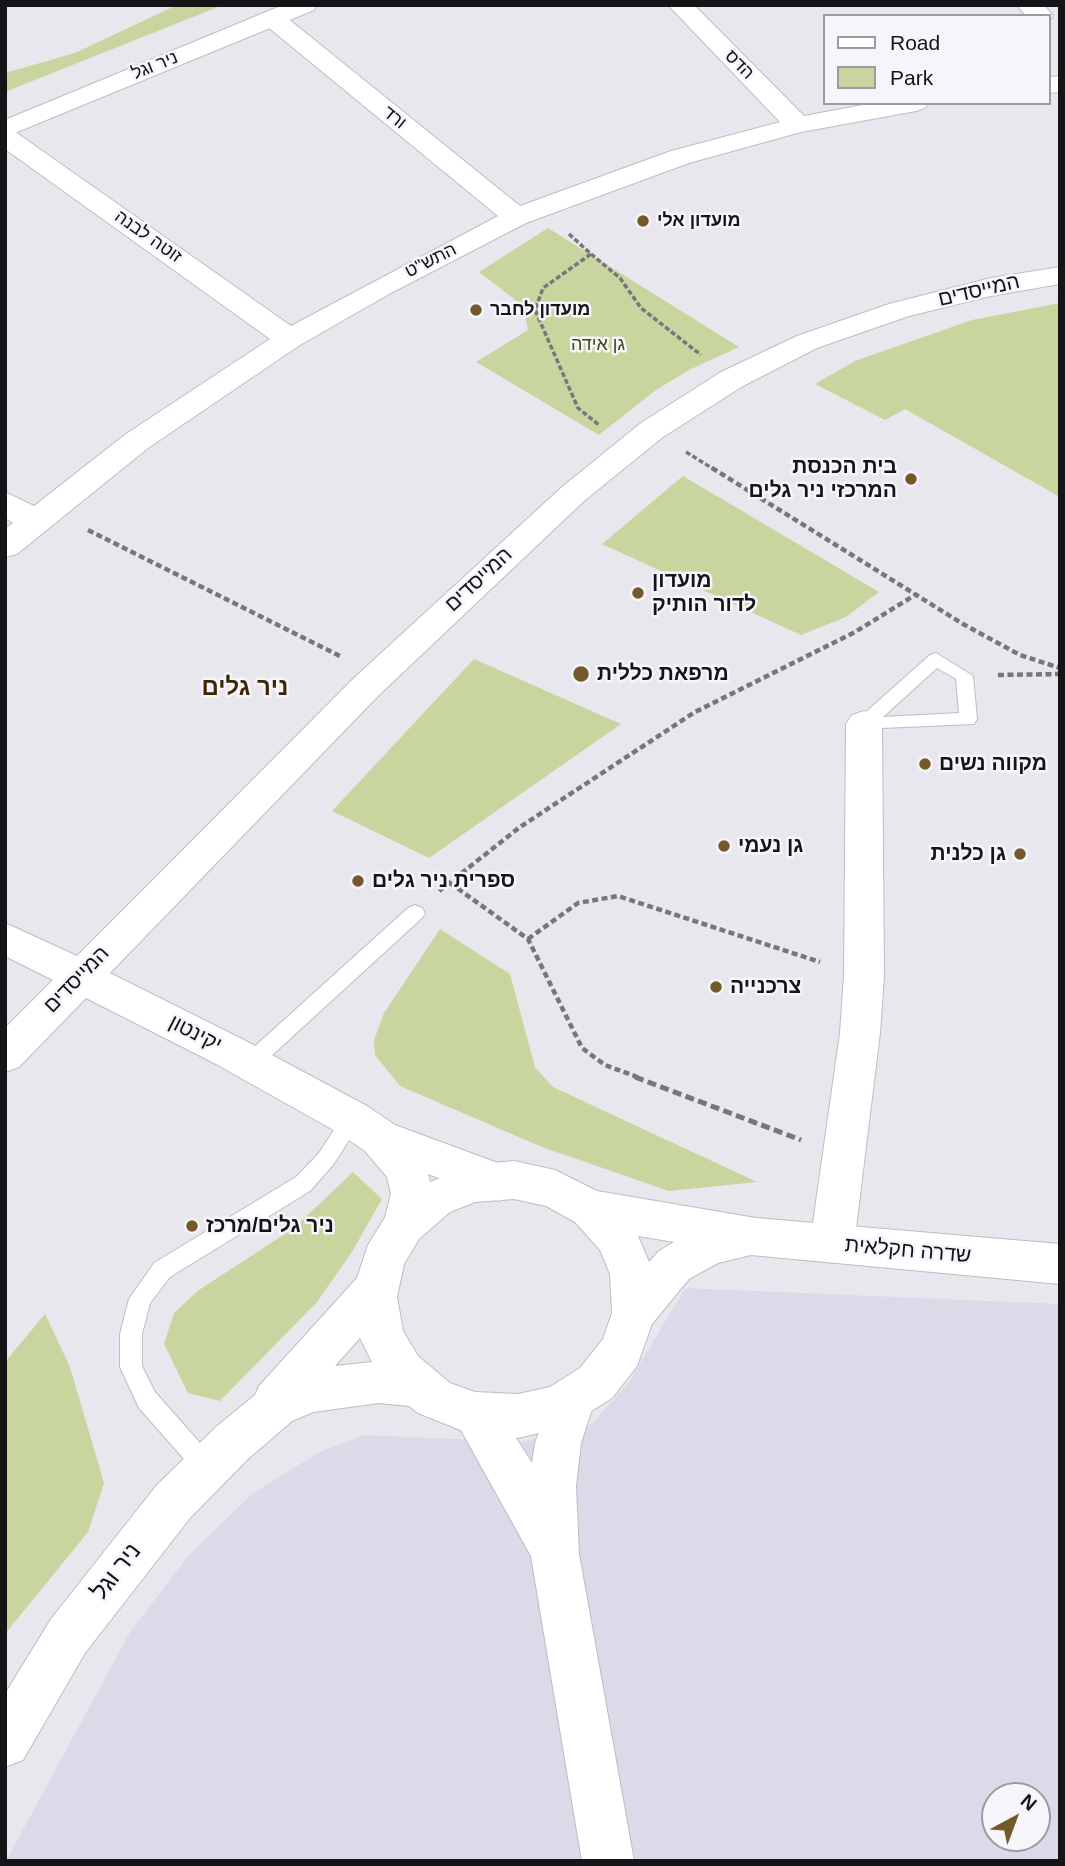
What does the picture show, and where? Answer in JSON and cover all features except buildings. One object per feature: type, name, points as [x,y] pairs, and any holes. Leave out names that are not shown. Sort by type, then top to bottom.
[{"type":"street","name":"ניר וגל","points":[[5,129],[305,5]]},
{"type":"street","name":"הדס","points":[[680,5],[798,125]]},
{"type":"street","name":"ורד","points":[[272,18],[527,213]]},
{"type":"street","name":"התש\"ט","points":[[5,546],[137,441],[290,339],[379,288],[527,213],[680,157],[798,125],[905,105]]},
{"type":"street","name":"זוטה לבנה","points":[[5,137],[290,339]]},
{"type":"street","name":"המייסדים","points":[[5,1055],[378,676],[522,540],[641,440],[732,379],[807,342],[899,310],[991,287],[1060,275]]},
{"type":"street","points":[[5,503],[43,516]]},
{"type":"street","points":[[832,1244],[860,1033],[864,976],[864,724]]},
{"type":"street","name":"יקינטון","points":[[5,938],[250,1063],[366,1128],[499,1182]]},
{"type":"street","name":"יקינטון","points":[[366,1128],[406,1169],[412,1194],[404,1225]]},
{"type":"street","points":[[514,1180],[555,1189],[590,1209],[617,1238],[632,1274],[634,1313],[621,1351],[596,1383],[560,1406],[518,1416],[475,1414],[434,1398],[402,1371],[382,1336],[375,1297],[383,1259],[404,1225],[435,1199],[473,1184],[514,1180]]},
{"type":"street","name":"שדרה חקלאית","points":[[590,1209],[756,1237],[1060,1264]]},
{"type":"street","name":"שדרה חקלאית","points":[[634,1313],[674,1265],[710,1245],[756,1237]]},
{"type":"street","name":"ניר וגל","points":[[5,1742],[68,1636],[173,1502],[255,1423],[356,1315],[377,1287]]},
{"type":"street","name":"ניר וגל","points":[[255,1423],[276,1406],[310,1391],[379,1382],[418,1385]]},
{"type":"street","points":[[573,1397],[558,1443],[553,1486],[555,1554],[608,1861]]},
{"type":"street","points":[[475,1414],[524,1492],[555,1554]]},
{"type":"lane","points":[[936,659],[964,676],[968,719],[864,724],[936,659]]},
{"type":"lane","points":[[250,1063],[415,913]]},
{"type":"lane","points":[[207,1468],[147,1400],[131,1367],[131,1334],[140,1299],[162,1270],[303,1184],[326,1159],[366,1128]]},
{"type":"path","points":[[527,213],[592,254],[620,278],[641,308],[732,379]]},
{"type":"path","points":[[592,254],[543,289],[536,310],[578,408],[641,440],[1020,655],[1060,668]]},
{"type":"path","points":[[43,516],[378,676]]},
{"type":"path","points":[[415,913],[449,882],[520,827],[695,712],[855,632],[915,594]]},
{"type":"path","points":[[964,676],[1060,674]]},
{"type":"path","points":[[449,882],[528,939],[582,1048],[605,1065],[844,1157]]},
{"type":"path","points":[[528,939],[578,903],[618,896],[864,976]]},
{"type":"shaded area","points":[[685,1288],[1060,1304],[1060,1861],[6,1861],[130,1632],[188,1556],[252,1494],[318,1453],[364,1435],[521,1442],[592,1424],[629,1382]]},
{"type":"green space","points":[[177,5],[223,5],[5,92],[5,73],[75,53]]},
{"type":"green space","name":"גן אידה","points":[[548,228],[739,347],[691,369],[656,390],[599,435],[476,362],[528,330],[523,306],[479,272]]},
{"type":"green space","points":[[1060,303],[1060,497],[905,409],[885,420],[815,384],[855,361],[972,320]]},
{"type":"green space","points":[[683,476],[879,592],[846,617],[801,635],[602,544]]},
{"type":"green space","points":[[474,659],[621,724],[429,858],[332,811]]},
{"type":"green space","points":[[440,929],[510,974],[535,1067],[553,1087],[757,1182],[669,1191],[542,1147],[400,1086],[375,1055],[374,1040],[384,1013]]},
{"type":"green space","points":[[353,1172],[382,1199],[352,1252],[317,1302],[220,1401],[188,1393],[164,1344],[174,1313],[199,1290],[294,1228]]},
{"type":"green space","points":[[45,1314],[70,1367],[104,1483],[88,1532],[5,1634],[5,1362]]},
{"type":"place","name":"מועדון אלי","points":[[643,221]]},
{"type":"place","name":"מועדון לחבר","points":[[476,310]]},
{"type":"place","name":"בית הכנסת המרכזי ניר גלים","points":[[911,479]]},
{"type":"place","name":"מועדון לדור הותיק","points":[[638,593]]},
{"type":"place","name":"מרפאת כללית","points":[[581,674]]},
{"type":"place","name":"מקווה נשים","points":[[925,764]]},
{"type":"place","name":"גן נעמי","points":[[724,846]]},
{"type":"place","name":"גן כלנית","points":[[1020,854]]},
{"type":"place","name":"ספרית ניר גלים","points":[[358,881]]},
{"type":"place","name":"צרכנייה","points":[[716,987]]},
{"type":"place","name":"ניר גלים/מרכז","points":[[192,1226]]},
{"type":"district","name":"ניר גלים","points":[[245,688]]}]
